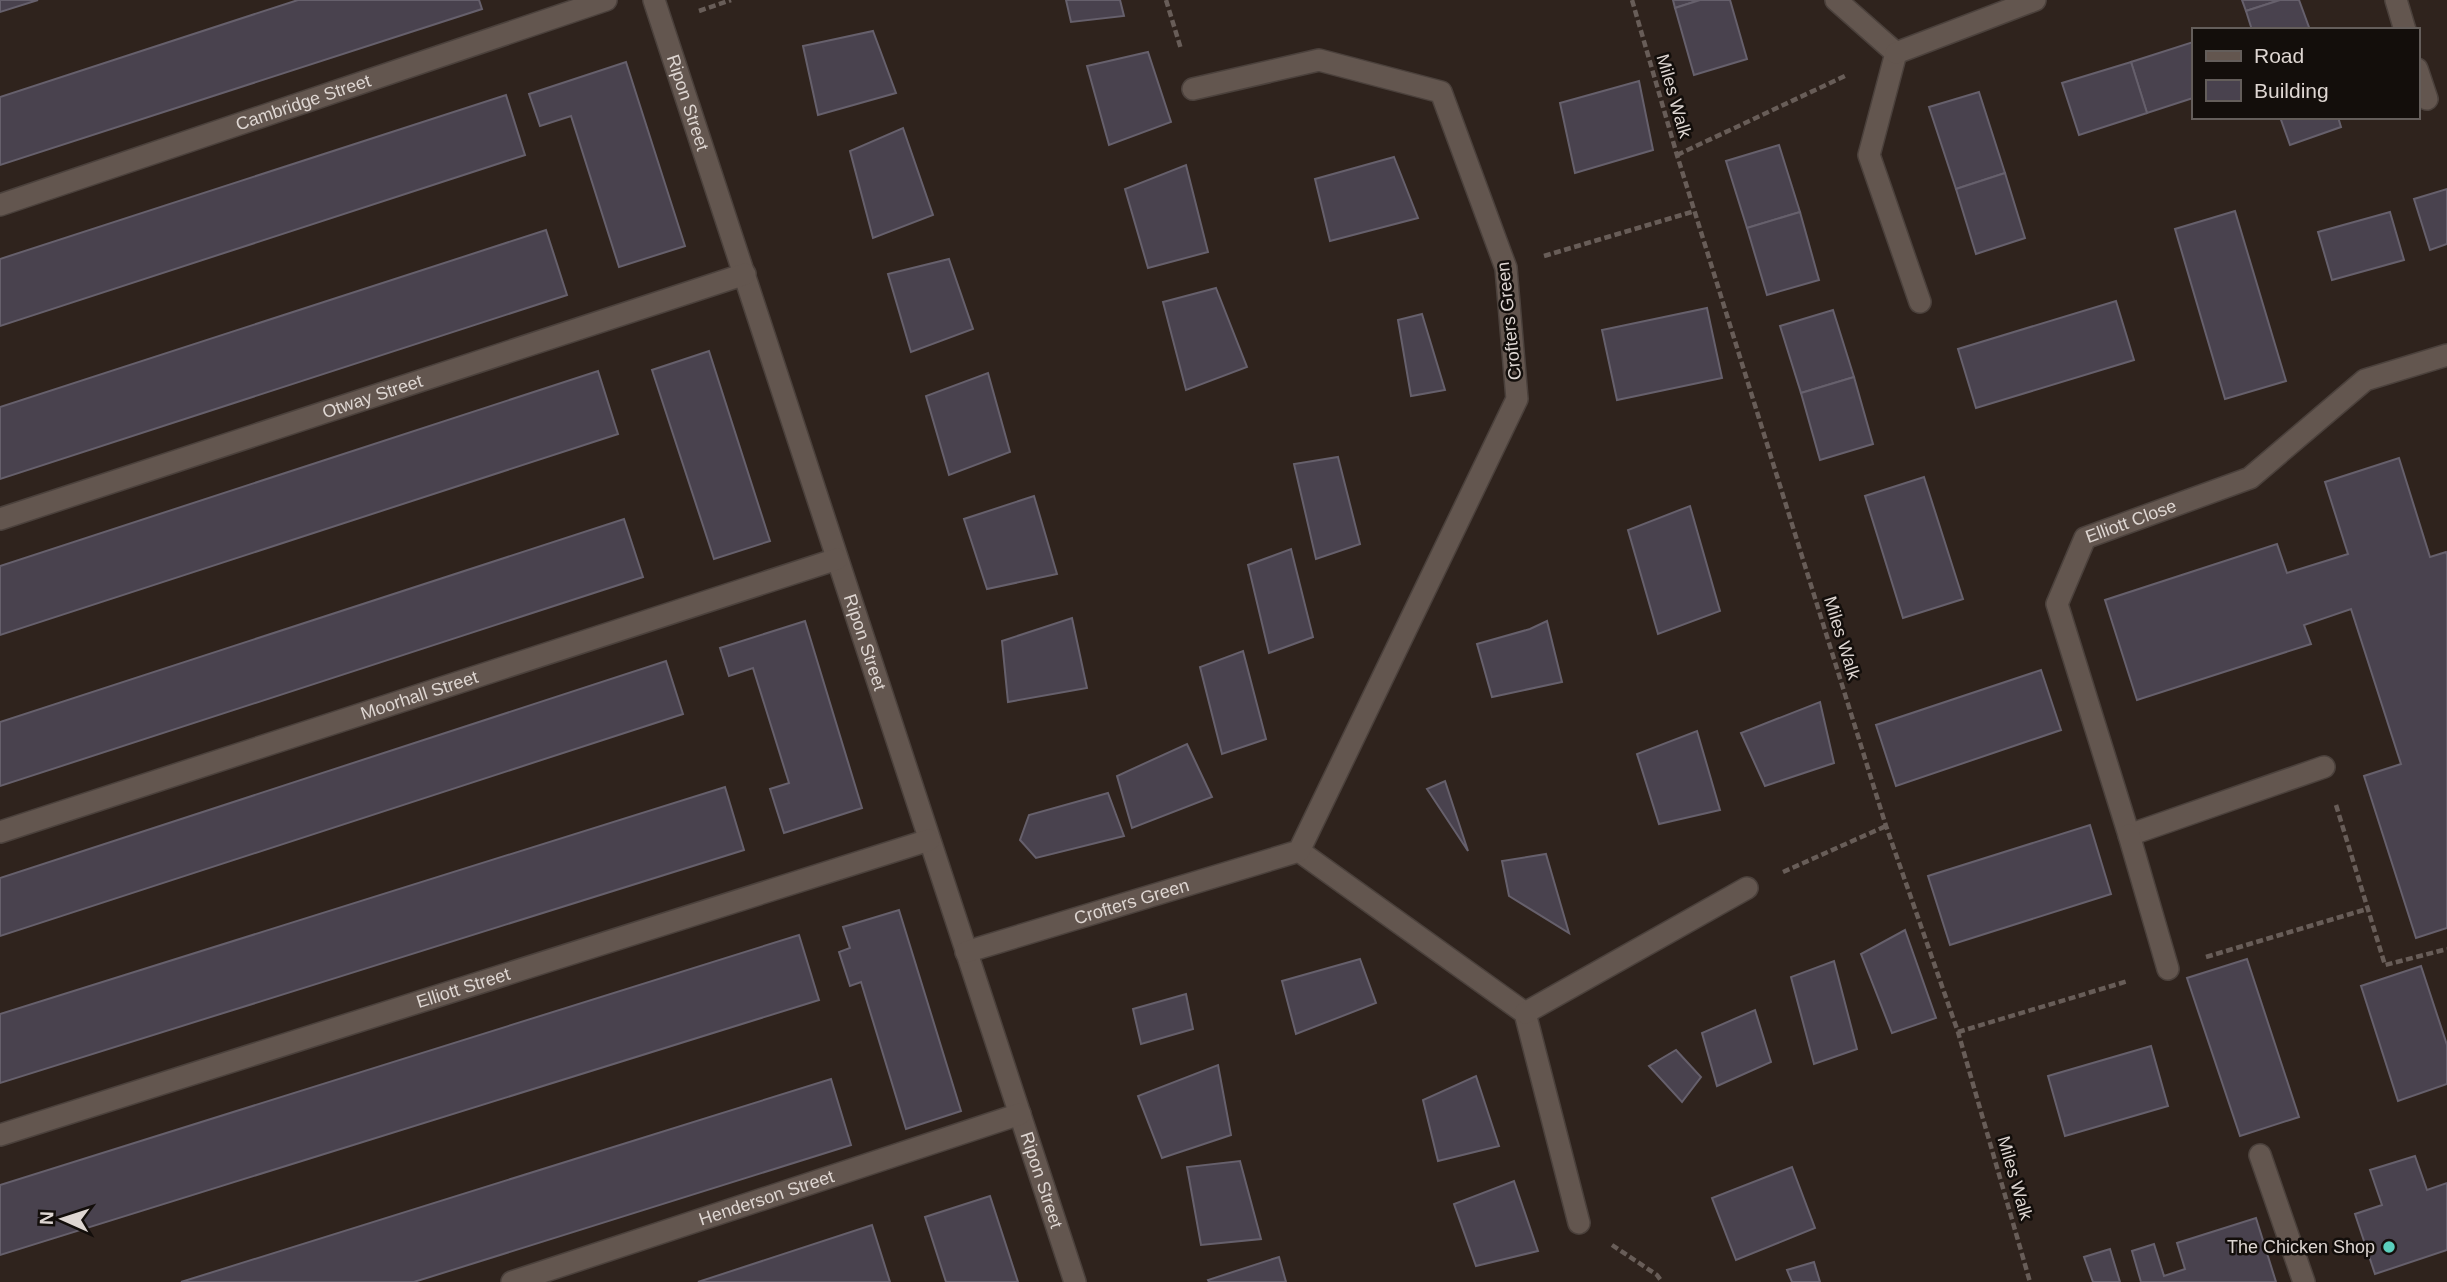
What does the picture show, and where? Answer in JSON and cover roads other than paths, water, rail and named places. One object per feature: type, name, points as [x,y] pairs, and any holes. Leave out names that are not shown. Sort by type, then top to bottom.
[{"type":"street","name":"Cambridge Street","points":[[0,205],[606,0]]},
{"type":"street","name":"Ripon Street","points":[[654,0],[1074,1282]]},
{"type":"street","points":[[1836,0],[1896,53]]},
{"type":"street","points":[[1896,53],[2035,0]]},
{"type":"street","points":[[2396,0],[2404,28]]},
{"type":"street","points":[[1896,53],[1869,155],[1920,302]]},
{"type":"street","name":"Crofters Green","points":[[966,951],[1299,851],[1517,399],[1506,268],[1441,92],[1319,60],[1193,89]]},
{"type":"street","points":[[2419,75],[2427,99]]},
{"type":"street","name":"Otway Street","points":[[0,519],[745,274]]},
{"type":"street","name":"Elliott Close","points":[[2168,969],[2057,604],[2085,538],[2250,478],[2365,380],[2447,355]]},
{"type":"street","name":"Moorhall Street","points":[[0,831],[837,559]]},
{"type":"street","points":[[2129,835],[2324,767]]},
{"type":"street","name":"Elliott Street","points":[[0,1135],[929,840]]},
{"type":"street","points":[[1299,851],[1525,1013],[1579,1223]]},
{"type":"street","points":[[1525,1013],[1747,888]]},
{"type":"street","name":"Henderson Street","points":[[512,1282],[1020,1114]]},
{"type":"street","points":[[2260,1156],[2304,1282]]},
{"type":"place","name":"The Chicken Shop","points":[[2389,1247]]}]
